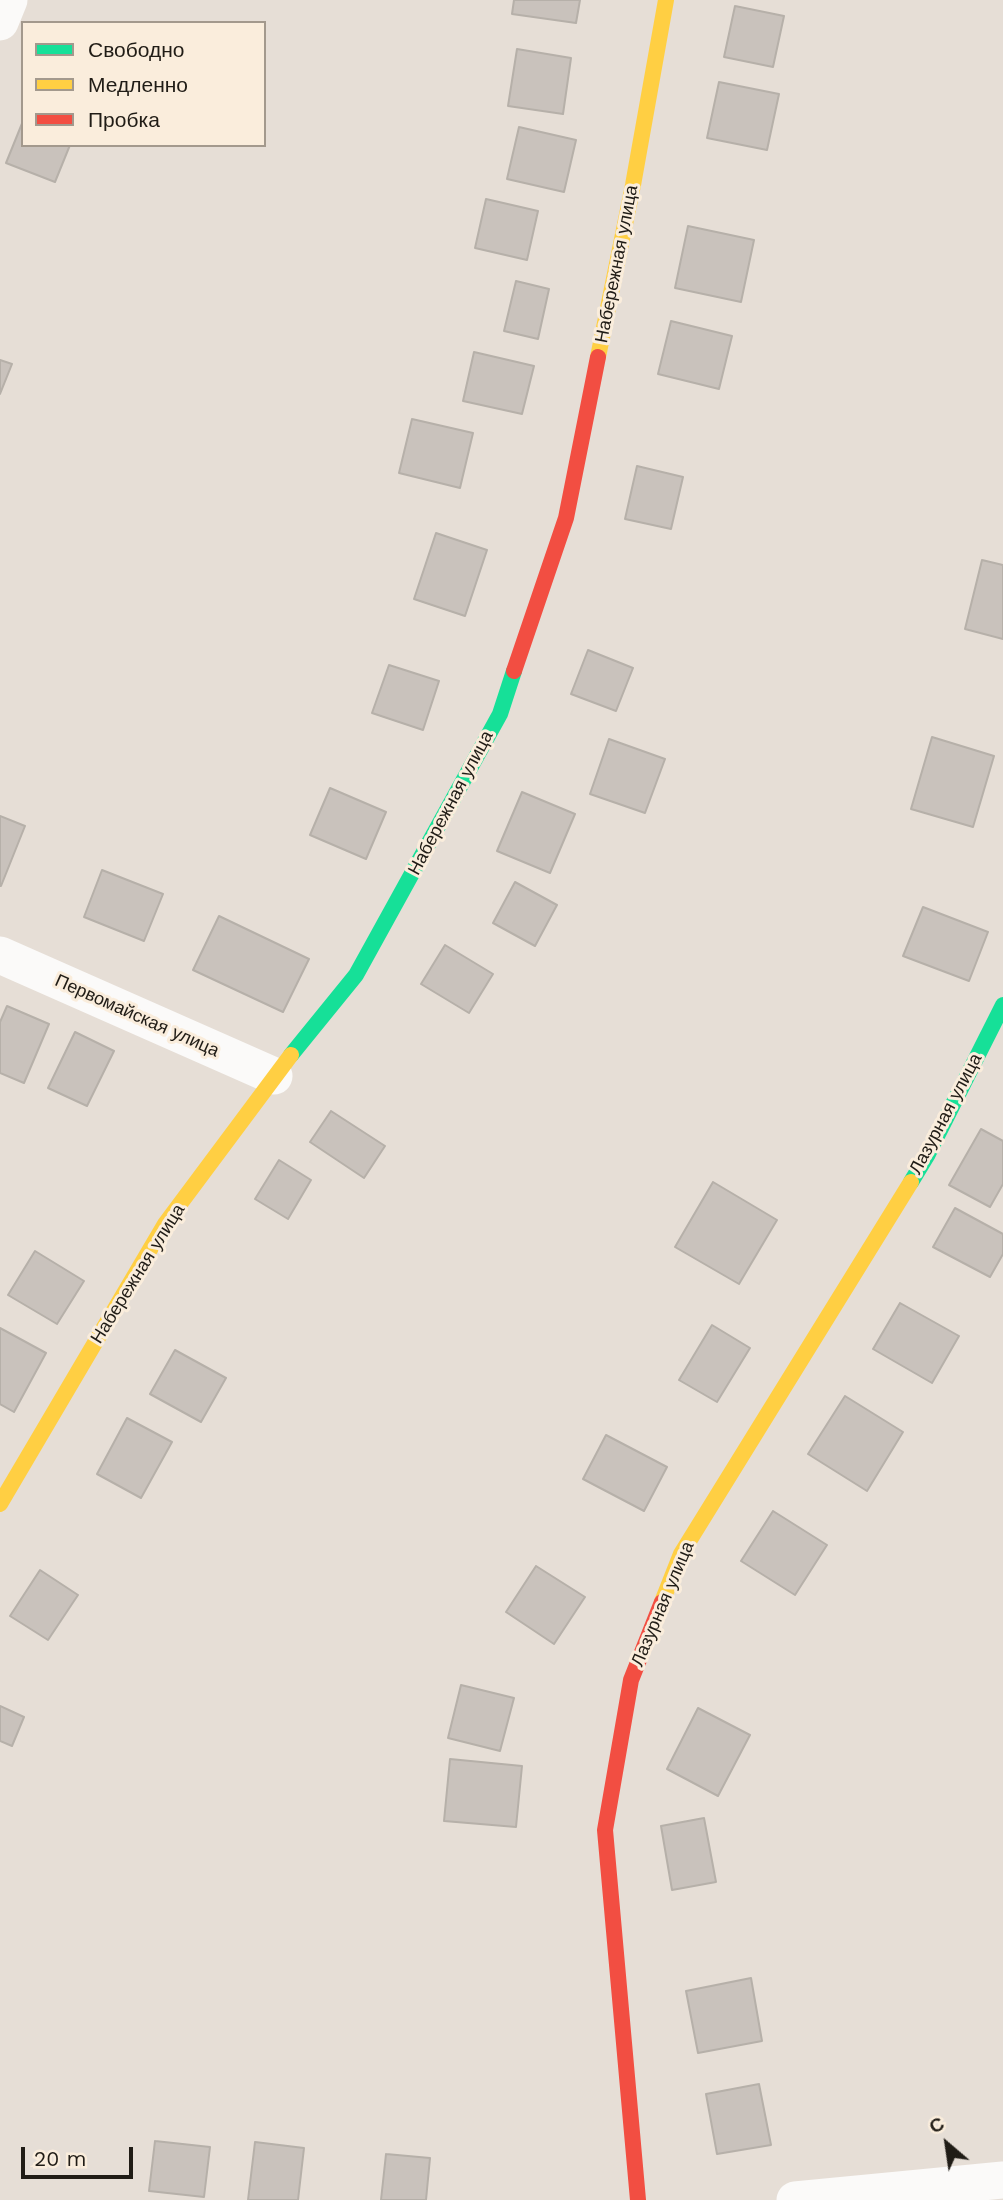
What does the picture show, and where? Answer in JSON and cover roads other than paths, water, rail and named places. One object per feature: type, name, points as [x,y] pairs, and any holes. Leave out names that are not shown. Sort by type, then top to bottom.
[{"type":"street","points":[[0,22],[9,0]]},
{"type":"street","name":"Набережная улица","points":[[0,1504],[165,1224],[274,1076],[356,975],[500,714],[566,518],[633,185],[666,0]]},
{"type":"street","name":"Первомайская улица","points":[[0,955],[274,1076]]},
{"type":"street","name":"Лазурная улица","points":[[638,2200],[605,1830],[631,1680],[681,1554],[928,1154],[1003,1005]]},
{"type":"street","points":[[795,2200],[1003,2180]]}]
